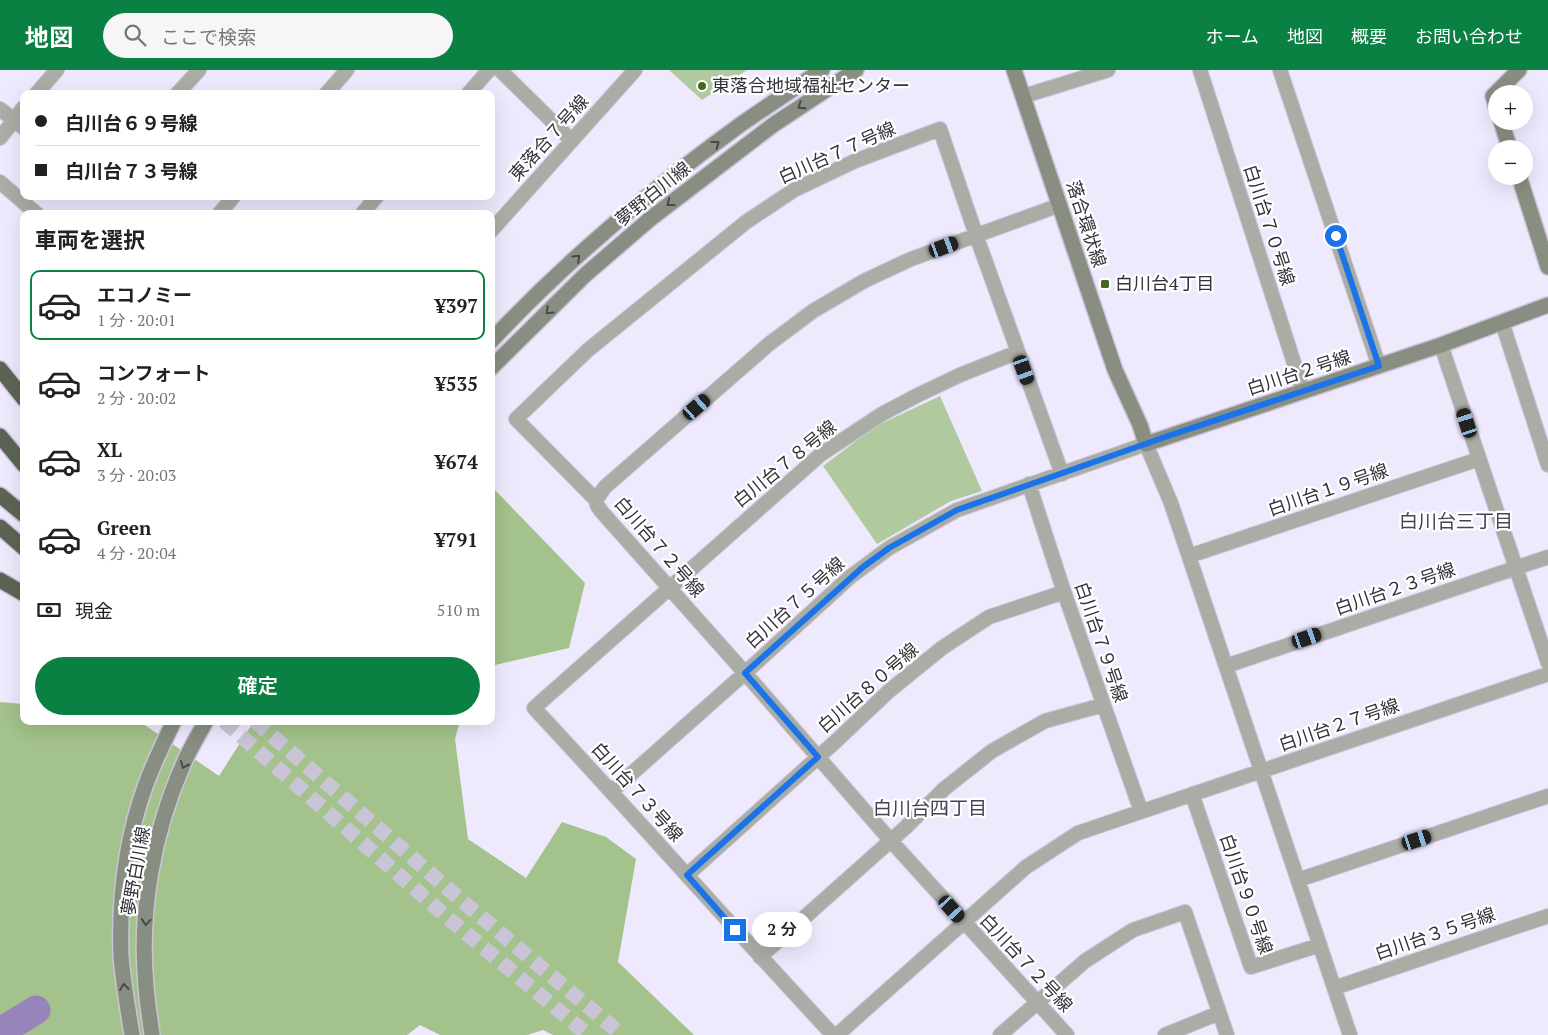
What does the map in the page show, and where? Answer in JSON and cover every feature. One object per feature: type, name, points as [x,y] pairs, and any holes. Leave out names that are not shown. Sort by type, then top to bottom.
[{"type":"highway","points":[[0,369],[20,394]]},
{"type":"highway","points":[[0,436],[20,459]]},
{"type":"highway","points":[[0,495],[20,512]]},
{"type":"highway","points":[[0,527],[20,544]]},
{"type":"highway","points":[[0,541],[20,554]]},
{"type":"highway","points":[[0,580],[20,592]]},
{"type":"street","points":[[40,90],[57,70]]},
{"type":"street","points":[[182,90],[199,70]]},
{"type":"street","points":[[330,90],[347,70]]},
{"type":"street","points":[[472,90],[489,70]]},
{"type":"street","points":[[500,70],[572,141]]},
{"type":"street","name":"東落合７号線","points":[[495,228],[635,70]]},
{"type":"street","name":"夢野白川線","points":[[495,337],[591,244],[685,167],[741,125],[822,70]]},
{"type":"street","name":"夢野白川線","points":[[495,364],[585,275],[650,219],[773,125],[856,70]]},
{"type":"street","name":"落合環状線","points":[[1014,70],[1115,370],[1140,425],[1146,444]]},
{"type":"street","points":[[1024,96],[1108,70]]},
{"type":"street","name":"白川台７０号線","points":[[1200,70],[1303,391]]},
{"type":"street","points":[[1280,70],[1379,366]]},
{"type":"street","points":[[1504,85],[1519,70]]},
{"type":"street","points":[[0,109],[18,124],[0,138]]},
{"type":"street","name":"白川台７７号線","points":[[596,500],[516,420],[534,400],[588,350],[746,222],[794,190],[855,161],[940,129],[1062,474]]},
{"type":"street","points":[[0,182],[20,199]]},
{"type":"street","points":[[1522,185],[1548,267]]},
{"type":"street","points":[[21,200],[32,210]]},
{"type":"street","points":[[222,210],[231,200]]},
{"type":"street","points":[[365,210],[374,200]]},
{"type":"street","name":"白川台７２号線","points":[[1060,204],[903,262],[864,281],[813,311],[748,362],[606,488],[596,500],[597,505],[602,511],[891,841],[1067,1035]]},
{"type":"street","name":"白川台２号線","points":[[1062,474],[1441,345],[1548,305]]},
{"type":"street","points":[[1502,322],[1548,465]]},
{"type":"street","points":[[1441,345],[1548,663]]},
{"type":"street","name":"白川台７８号線","points":[[669,588],[783,486],[840,440],[918,394],[1018,352]]},
{"type":"street","points":[[1146,444],[1171,503],[1350,1035]]},
{"type":"street","name":"白川台１９号線","points":[[1189,556],[1479,459]]},
{"type":"street","name":"白川台７５号線","points":[[612,791],[850,577],[889,548],[957,510],[1062,474]]},
{"type":"street","name":"白川台７９号線","points":[[1029,484],[1064,592],[1141,811]]},
{"type":"street","name":"白川台２３号線","points":[[1226,666],[1548,557]]},
{"type":"street","name":"白川台７３号線","points":[[669,588],[534,708],[612,791],[833,1035]]},
{"type":"street","name":"白川台８０号線","points":[[687,875],[889,691],[942,648],[989,617],[1064,592]]},
{"type":"street","name":"白川台２７号線","points":[[837,1035],[1026,867],[1078,833],[1548,674]]},
{"type":"street","points":[[760,956],[906,828],[944,789],[992,751],[1045,721],[1103,705]]},
{"type":"street","name":"夢野白川線","points":[[132,1035],[121,956],[121,909],[124,875],[130,841],[145,785],[172,725]]},
{"type":"street","name":"夢野白川線","points":[[152,1035],[146,974],[145,935],[148,888],[159,836],[170,801],[183,765],[204,725]]},
{"type":"street","name":"白川台９０号線","points":[[1192,794],[1251,968],[1320,945]]},
{"type":"street","points":[[1298,880],[1548,796]]},
{"type":"street","points":[[1000,1035],[1085,961],[1133,930],[1185,912],[1227,1035]]},
{"type":"street","name":"白川台３５号線","points":[[1334,988],[1548,916]]},
{"type":"street","points":[[1165,1035],[1220,1013]]},
{"type":"green space","points":[[669,70],[747,70],[702,100]]},
{"type":"green space","points":[[940,396],[982,491],[951,501],[877,544],[823,466],[876,426]]},
{"type":"green space","points":[[495,490],[585,583],[569,648],[495,665]]},
{"type":"green space","points":[[0,702],[20,704],[20,725],[145,725],[219,776],[251,725],[459,725],[455,739],[468,839],[526,878],[562,822],[606,837],[636,859],[618,962],[694,1035],[553,1035],[543,1030],[527,1035],[440,1035],[420,1025],[407,1035],[0,1035]]},
{"type":"waterway","points":[[0,1032],[36,1010]]},
{"type":"tunnel","points":[[229,725],[448,918],[588,1035]]},
{"type":"tunnel","points":[[260,725],[462,901],[622,1035]]},
{"type":"place","name":"東落合地域福祉センター","points":[[702,86]]},
{"type":"place","name":"白川台4丁目","points":[[1105,284]]},
{"type":"district","name":"白川台三丁目","points":[[1456,521]]},
{"type":"district","name":"白川台四丁目","points":[[930,808]]},
{"type":"route","points":[[735,930],[687,875],[818,757],[745,673],[863,567],[889,548],[957,510],[992,496],[1379,366],[1336,236]]}]
